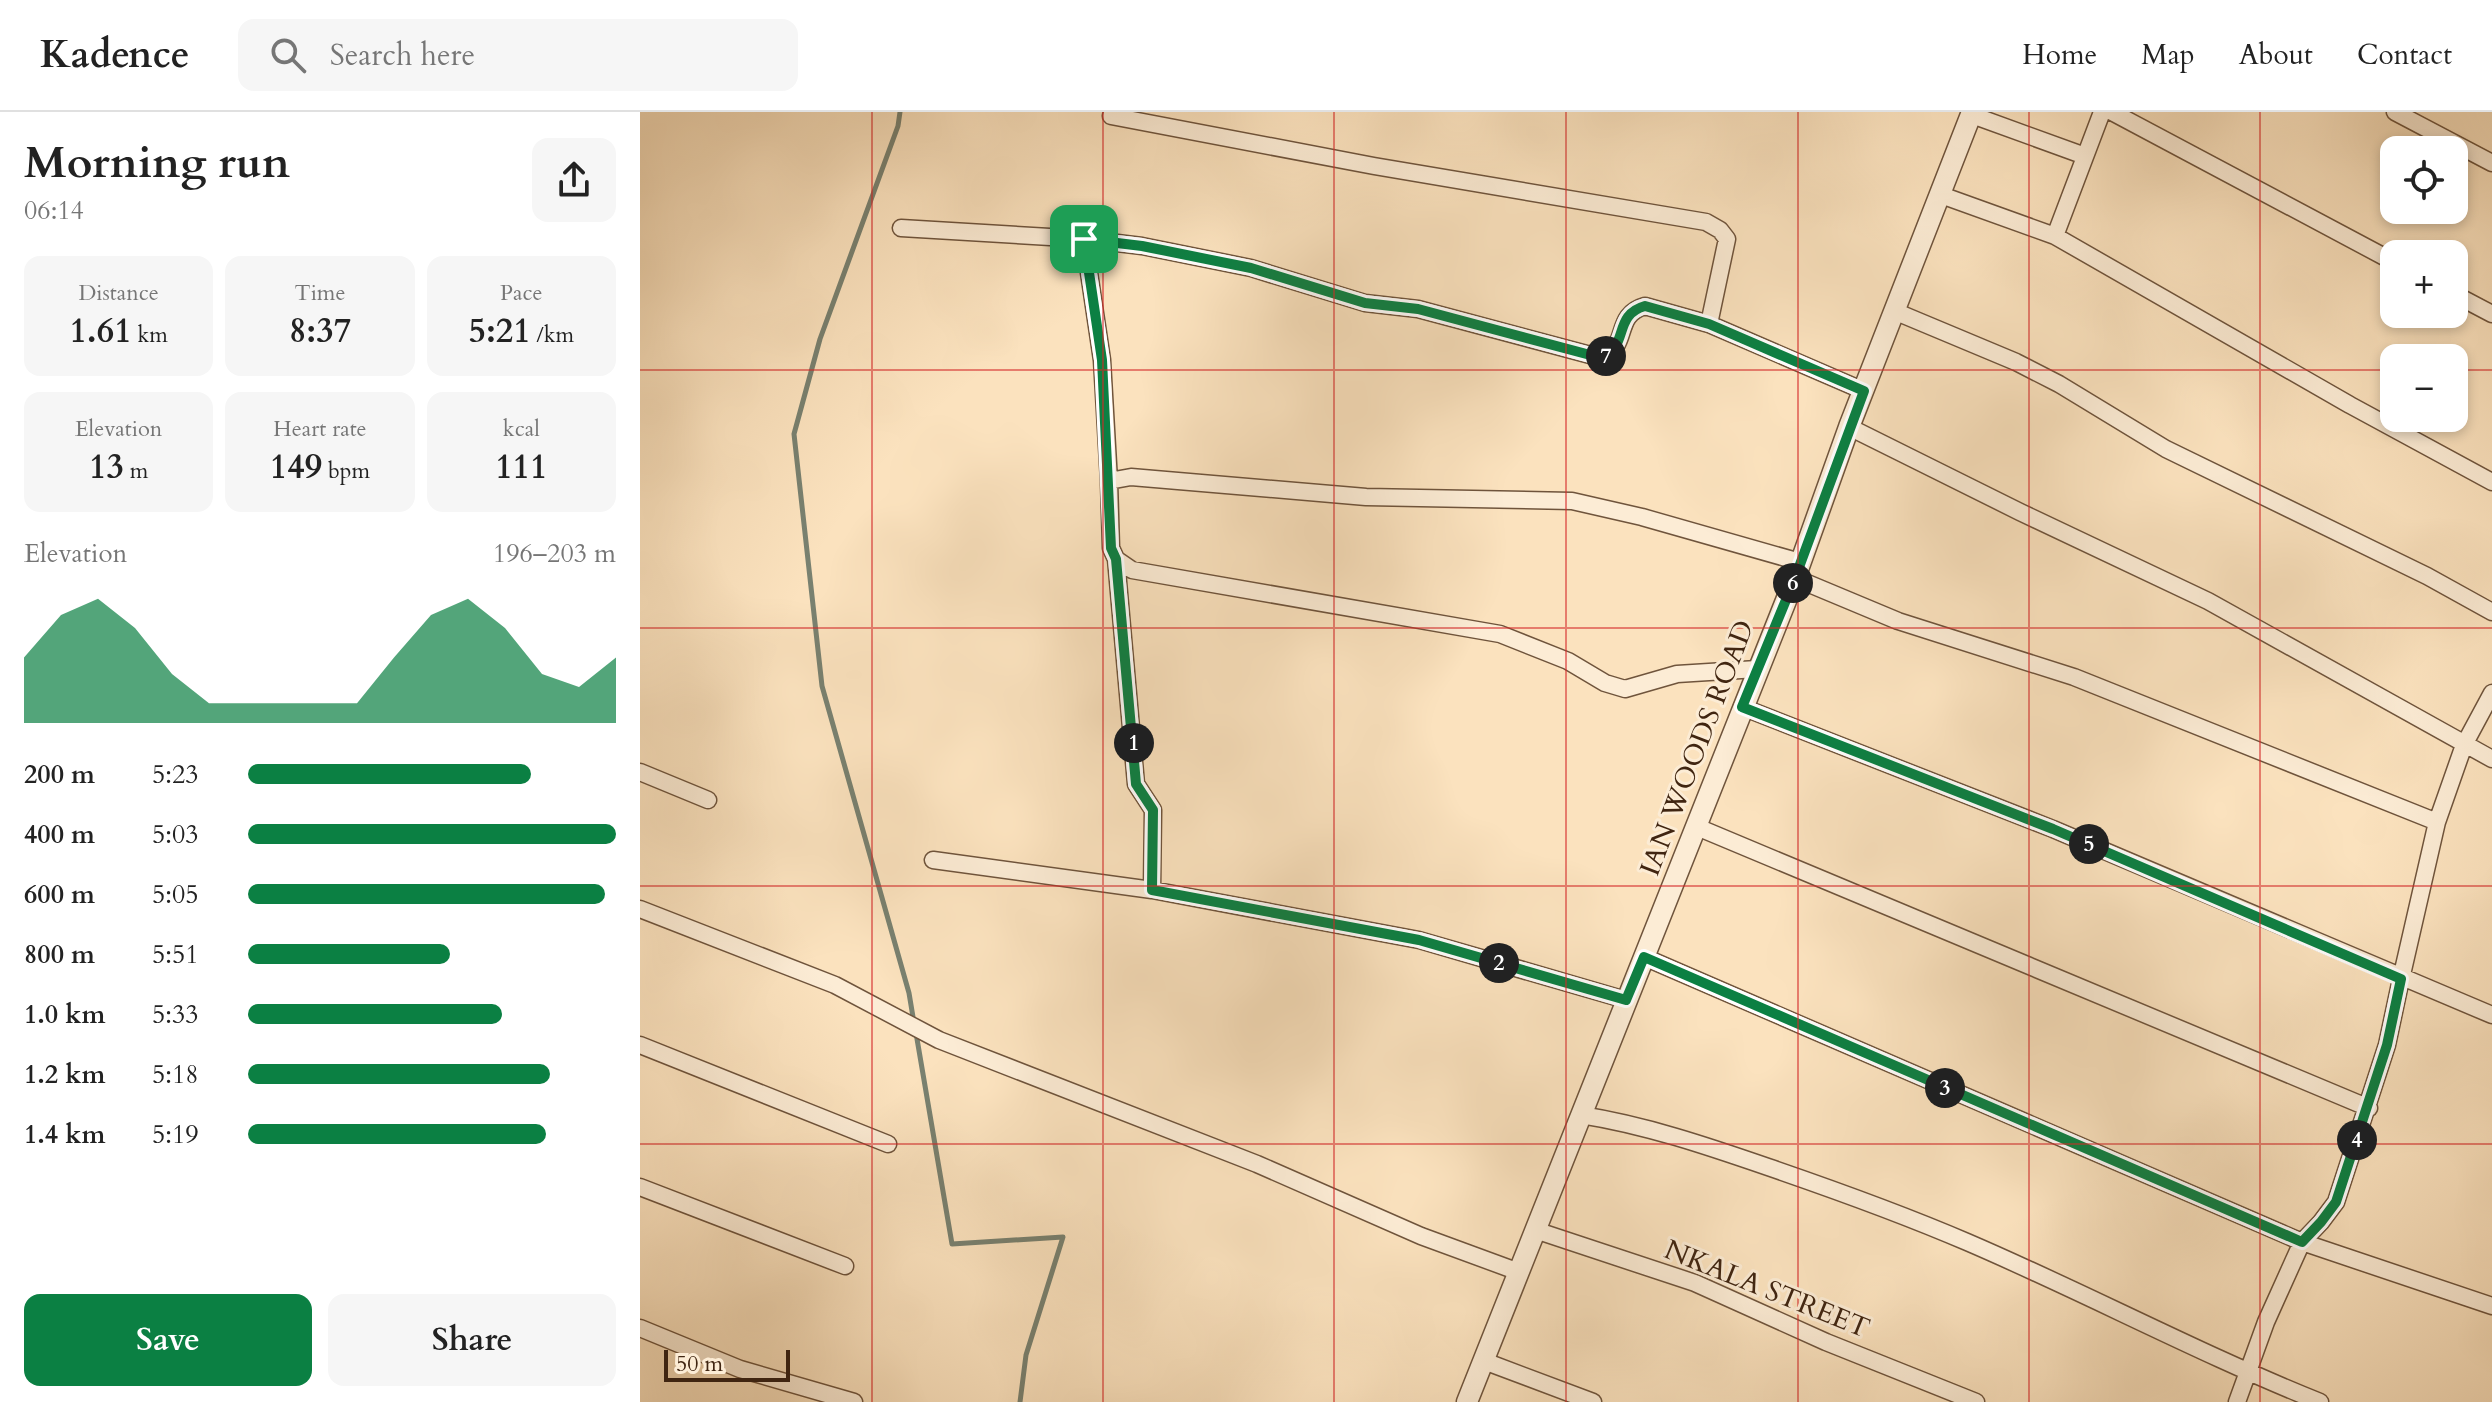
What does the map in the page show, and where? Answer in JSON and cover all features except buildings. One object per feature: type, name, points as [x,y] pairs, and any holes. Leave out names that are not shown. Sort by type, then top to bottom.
[{"type":"street","points":[[2055,236],[2102,112]]},
{"type":"street","points":[[2112,112],[2380,255]]},
{"type":"street","points":[[2395,112],[2492,163]]},
{"type":"street","points":[[1972,113],[2085,156]]},
{"type":"street","name":"IAN WOODS ROAD","points":[[1467,1402],[1798,570],[1849,427],[1972,113]]},
{"type":"street","points":[[1111,116],[1374,166],[1706,222],[1720,230],[1727,239],[1709,324]]},
{"type":"street","points":[[1941,195],[2055,236],[2336,398],[2492,482]]},
{"type":"street","points":[[901,228],[1084,239],[1142,246],[1251,268],[1365,303],[1418,309],[1603,357],[1616,348],[1626,317],[1634,309],[1645,306],[1709,324],[1864,391]]},
{"type":"street","points":[[1084,239],[1102,360],[1111,548],[1116,559],[1136,784],[1153,810],[1152,890]]},
{"type":"street","points":[[2468,301],[2492,314]]},
{"type":"street","points":[[1894,311],[2016,362],[2059,384],[2166,449],[2427,576],[2492,612]]},
{"type":"street","points":[[1849,427],[2208,601],[2492,759]]},
{"type":"street","points":[[1109,481],[1131,477],[1366,497],[1543,498],[1572,501],[1642,517],[1798,570],[1898,621],[2115,692],[2437,822]]},
{"type":"street","points":[[1116,559],[1132,570],[1500,634],[1568,661],[1605,683],[1625,689],[1677,674],[1757,669]]},
{"type":"street","points":[[2237,1402],[2246,1372],[2302,1242],[2336,1202],[2369,1108],[2395,1015],[2437,822],[2464,745],[2492,693]]},
{"type":"street","points":[[1742,707],[2053,829],[2492,1015]]},
{"type":"street","points":[[640,772],[708,800]]},
{"type":"street","points":[[1697,827],[2369,1108]]},
{"type":"street","points":[[933,860],[1152,890],[1419,940],[1626,1000]]},
{"type":"street","points":[[640,909],[835,985],[939,1040],[1257,1164],[1421,1236],[1519,1272]]},
{"type":"street","points":[[1644,957],[2302,1242],[2492,1306]]},
{"type":"street","points":[[640,1045],[888,1144]]},
{"type":"street","points":[[1581,1115],[1657,1131],[1825,1186],[1966,1241],[2246,1372],[2320,1402]]},
{"type":"street","points":[[640,1187],[845,1266]]},
{"type":"street","name":"NKALA STREET","points":[[1535,1230],[1695,1283],[1826,1342],[1976,1402]]},
{"type":"street","points":[[640,1328],[740,1369],[854,1402]]},
{"type":"street","points":[[1484,1361],[1593,1402]]},
{"type":"waterway","points":[[900,112],[898,126],[820,339],[794,434],[822,686],[909,993],[914,1023]]},
{"type":"waterway","points":[[916,1033],[952,1244],[1063,1237],[1026,1355],[1020,1402]]},
{"type":"route","points":[[1084,239],[1142,246],[1251,268],[1365,303],[1418,309],[1594,356],[1603,357],[1616,348],[1626,317],[1634,309],[1645,306],[1709,324],[1864,391],[1795,578],[1742,707],[2053,829],[2401,979],[2369,1108],[2336,1202],[2321,1222],[2302,1242],[1644,957],[1626,1000],[1419,940],[1152,890],[1153,810],[1136,784],[1116,559],[1111,548],[1102,360],[1084,239]]}]
